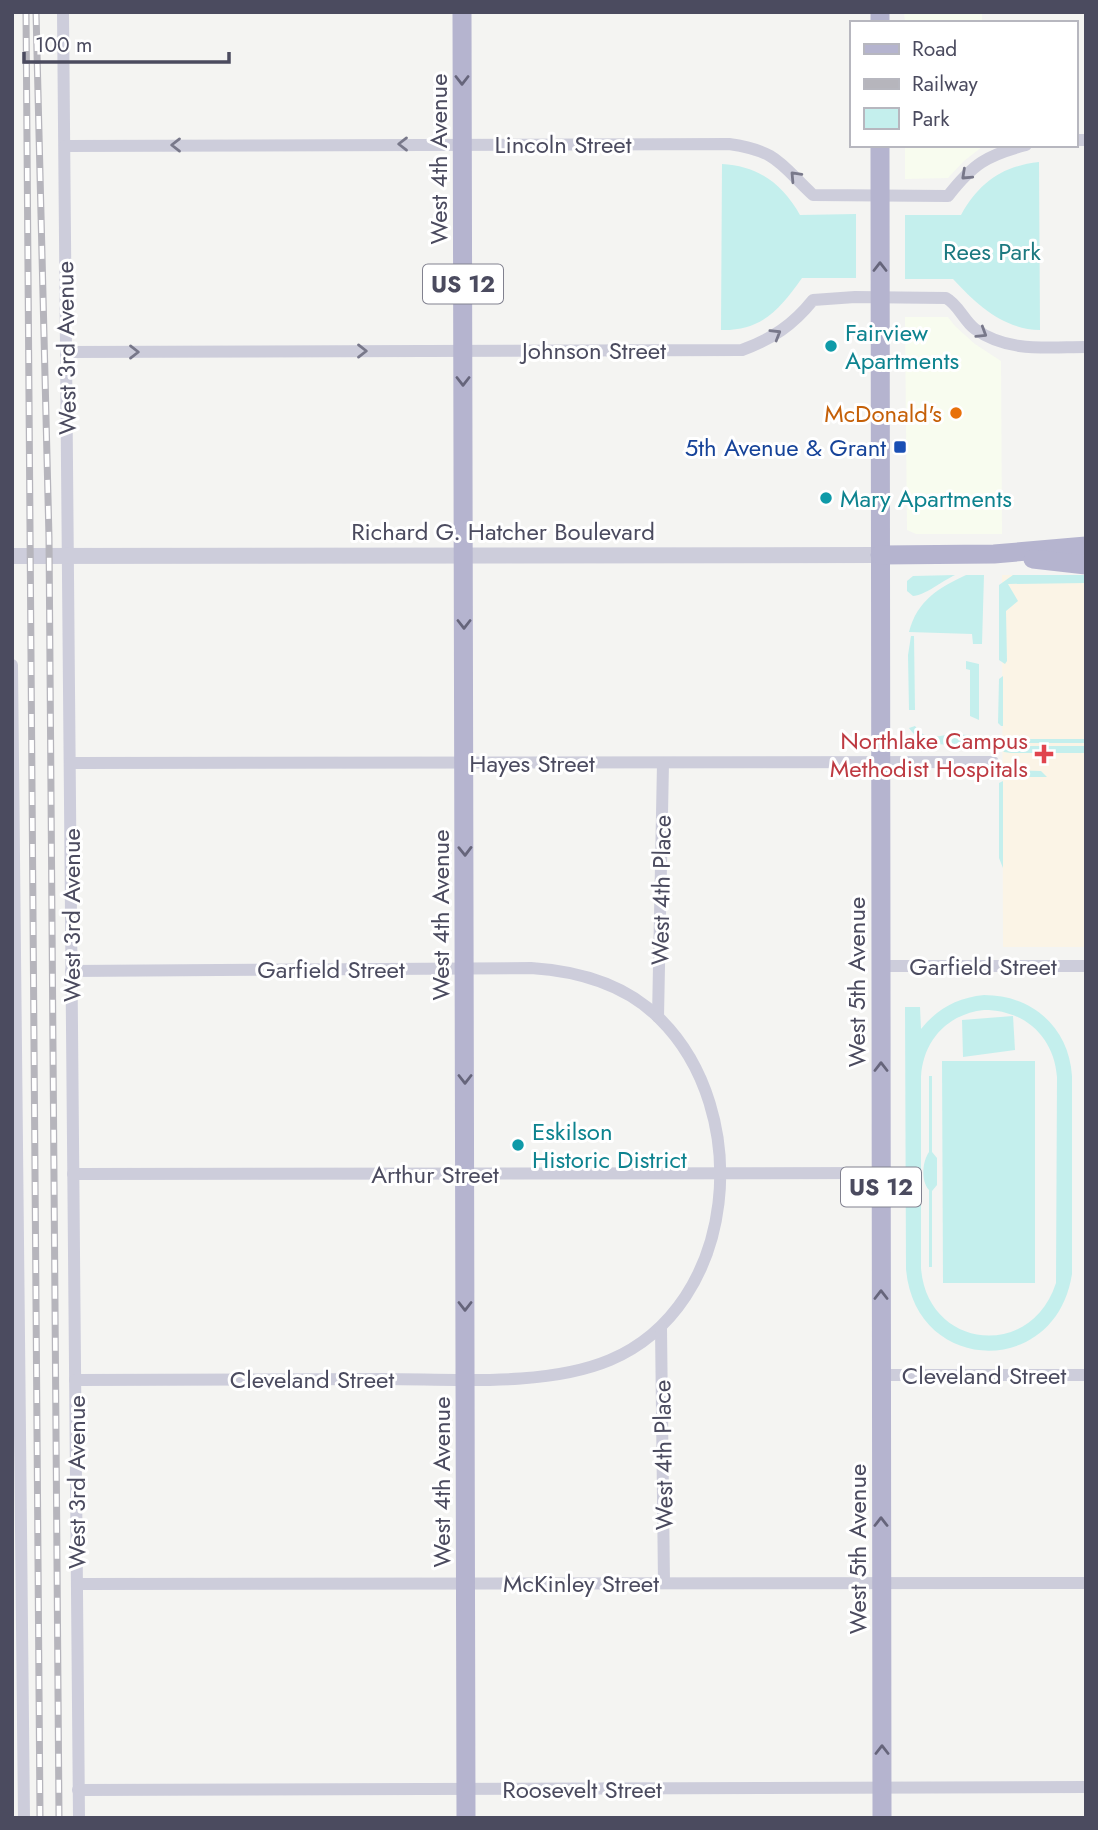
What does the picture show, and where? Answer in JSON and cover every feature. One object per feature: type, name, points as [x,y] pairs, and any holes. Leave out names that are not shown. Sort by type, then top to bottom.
[{"type":"main road","name":"West 4th Avenue","points":[[462,12],[466,1818]]},
{"type":"main road","name":"West 5th Avenue","points":[[880,147],[882,1818]]},
{"type":"main road","name":"Richard G. Hatcher Boulevard","points":[[880,555],[993,554],[1086,546]]},
{"type":"main road","name":"Richard G. Hatcher Boulevard","points":[[993,554],[1086,565]]},
{"type":"street","name":"West 3rd Avenue","points":[[63,12],[79,1818]]},
{"type":"street","name":"Lincoln Street","points":[[65,146],[729,144],[752,148],[773,156],[813,195],[948,196],[964,175],[995,153],[1018,147]]},
{"type":"street","name":"Johnson Street","points":[[66,352],[742,349],[762,342],[791,324],[813,300],[880,297],[950,299],[973,328],[1007,345],[1086,347]]},
{"type":"street","name":"Richard G. Hatcher Boulevard","points":[[12,556],[880,555]]},
{"type":"street","points":[[12,665],[18,1790],[24,1818]]},
{"type":"street","name":"Hayes Street","points":[[70,763],[993,762]]},
{"type":"street","name":"West 4th Place","points":[[658,1017],[663,763]]},
{"type":"street","name":"Garfield Street","points":[[881,966],[1086,966]]},
{"type":"street","name":"Garfield Street","points":[[71,971],[531,968],[586,976],[628,995],[658,1017],[682,1046],[697,1069],[706,1090],[716,1130],[719,1173]]},
{"type":"street","name":"Cleveland Street","points":[[75,1380],[465,1379],[577,1373],[612,1359],[661,1328],[685,1297],[703,1267],[716,1220],[719,1173]]},
{"type":"street","name":"Arthur Street","points":[[73,1174],[881,1173]]},
{"type":"street","name":"West 4th Place","points":[[661,1328],[664,1583]]},
{"type":"street","name":"Cleveland Street","points":[[881,1375],[1086,1375]]},
{"type":"street","name":"McKinley Street","points":[[77,1584],[1086,1583]]},
{"type":"street","name":"Roosevelt Street","points":[[78,1790],[1086,1787]]},
{"type":"shaded area","points":[[904,12],[982,12],[982,21],[905,21]]},
{"type":"shaded area","points":[[905,147],[982,147],[948,178],[905,179]]},
{"type":"shaded area","points":[[905,317],[948,317],[975,344],[1001,361],[1002,534],[916,534],[907,530]]},
{"type":"shaded area","name":"Northlake Campus Methodist Hospitals","points":[[1002,575],[1086,575],[1086,947],[1003,947]]},
{"type":"green space","name":"Rees Park","points":[[1039,162],[1040,330],[1014,325],[992,314],[953,279],[905,279],[905,215],[961,215],[976,194],[993,178],[1014,167]]},
{"type":"green space","points":[[722,164],[747,168],[768,178],[785,194],[800,215],[856,214],[856,278],[802,278],[769,316],[748,327],[721,330]]},
{"type":"green space","points":[[955,575],[917,595],[913,596],[907,591],[907,581],[913,576]]},
{"type":"green space","points":[[966,575],[984,575],[982,644],[973,644],[972,634],[909,632],[917,612],[930,597]]},
{"type":"green space","points":[[1013,575],[1086,575],[1086,583],[1008,584],[1018,601],[1006,611],[1005,664],[999,660],[999,585]]},
{"type":"green space","points":[[911,636],[914,636],[915,710],[909,710],[908,655]]},
{"type":"green space","points":[[966,661],[979,664],[979,720],[970,716],[970,670],[966,669]]},
{"type":"green space","points":[[1003,676],[1001,726],[998,723],[999,679]]},
{"type":"green space","points":[[915,726],[922,734],[929,736],[971,735],[971,744],[929,742],[915,735],[909,728]]},
{"type":"green space","points":[[1007,739],[1086,739],[1086,743],[999,743]]},
{"type":"green space","points":[[1000,746],[1086,746],[1086,753],[1011,753],[1004,752]]},
{"type":"green space","points":[[1005,771],[1041,771],[1047,777],[1004,777]]},
{"type":"green space","points":[[1003,781],[1003,868],[999,858],[999,783]]},
{"type":"green space","points":[[974,996],[1002,997],[1033,1008],[1056,1029],[1064,1043],[1072,1076],[1072,1274],[1061,1308],[1041,1332],[1015,1347],[986,1351],[958,1345],[933,1329],[915,1304],[906,1269],[905,1007],[920,1007],[921,1029],[941,1010]],"holes":[[[999,1011],[1035,1028],[1050,1050],[1055,1063],[1056,1283],[1043,1308],[1025,1325],[1004,1334],[981,1335],[960,1329],[941,1315],[927,1295],[921,1268],[921,1077],[926,1052],[939,1031],[948,1023],[971,1013]]]},
{"type":"green space","points":[[1013,1016],[1015,1050],[963,1057],[962,1020]]},
{"type":"green space","points":[[942,1061],[1035,1061],[1035,1283],[943,1283]]},
{"type":"green space","points":[[929,1076],[932,1076],[932,1152],[937,1158],[937,1185],[932,1191],[932,1267],[929,1267],[929,1190],[923,1171],[929,1152]]},
{"type":"railway","points":[[26,12],[40,1818]]},
{"type":"railway","points":[[36,12],[49,538],[59,1818]]},
{"type":"place","name":"Fairview Apartments","points":[[831,346]]},
{"type":"place","name":"McDonald's","points":[[956,413]]},
{"type":"place","name":"5th Avenue & Grant","points":[[900,447]]},
{"type":"place","name":"Mary Apartments","points":[[826,498]]},
{"type":"place","name":"Northlake Campus Methodist Hospitals","points":[[1044,754]]},
{"type":"place","name":"Eskilson Historic District","points":[[518,1145]]}]
